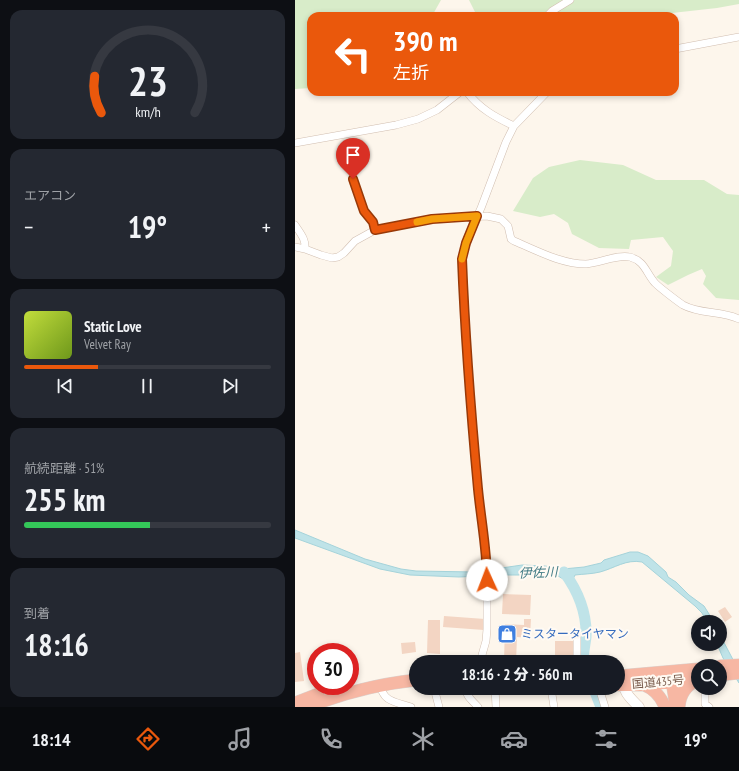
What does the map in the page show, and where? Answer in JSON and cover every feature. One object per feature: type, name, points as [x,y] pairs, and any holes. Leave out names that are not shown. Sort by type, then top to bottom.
[{"type":"highway","name":"国道435号","points":[[625,682],[643,685],[670,679],[691,672]]},
{"type":"highway","points":[[359,682],[374,678],[409,674]]},
{"type":"highway","points":[[670,679],[670,707]]},
{"type":"highway","points":[[670,679],[676,707]]},
{"type":"highway","name":"国道435号","points":[[625,681],[691,679]]},
{"type":"highway","points":[[308,707],[340,695],[379,685],[409,681]]},
{"type":"highway","points":[[679,707],[681,697],[691,683]]},
{"type":"highway","points":[[643,685],[651,688],[657,694],[665,707]]},
{"type":"highway","points":[[295,703],[316,695]]},
{"type":"main road","points":[[625,691],[639,707]]},
{"type":"street","points":[[551,12],[570,0]]},
{"type":"street","points":[[679,48],[739,37]]},
{"type":"street","points":[[295,143],[396,125],[418,119],[437,110],[456,96]]},
{"type":"street","points":[[470,96],[475,102],[493,116],[514,126]]},
{"type":"street","points":[[482,655],[486,641],[487,629],[487,564],[478,491],[462,259],[466,243],[481,208],[505,142],[514,126],[543,96]]},
{"type":"street","points":[[353,179],[364,211],[373,222],[375,230]]},
{"type":"street","points":[[295,247],[332,258],[338,257],[355,241],[375,230],[432,219],[487,216],[501,219],[508,226],[511,238],[514,241],[555,258],[575,264],[588,264],[622,256],[631,257],[639,261],[656,284],[684,305],[739,319]]},
{"type":"street","points":[[295,225],[304,238],[306,243],[305,249]]},
{"type":"street","points":[[577,632],[577,655]]},
{"type":"street","points":[[379,685],[386,698],[411,707]]},
{"type":"street","points":[[436,695],[439,707]]},
{"type":"street","points":[[467,695],[478,707]]},
{"type":"street","points":[[495,695],[496,707]]},
{"type":"street","points":[[552,695],[554,707]]},
{"type":"street","points":[[601,695],[605,707]]},
{"type":"street","points":[[705,695],[705,704],[709,707]]},
{"type":"green space","points":[[295,0],[441,0],[434,12],[307,12],[307,88],[295,89]]},
{"type":"green space","points":[[469,0],[739,0],[739,4],[679,12],[475,12]]},
{"type":"green space","points":[[580,160],[623,165],[656,180],[704,180],[727,194],[739,195],[739,300],[716,298],[703,284],[706,276],[702,269],[668,285],[656,277],[671,266],[673,251],[663,237],[631,240],[629,249],[599,248],[572,234],[568,223],[554,214],[540,217],[513,211],[533,178],[549,167]]},
{"type":"water","name":"伊佐川","points":[[295,530],[365,559],[401,569],[416,571],[474,572],[522,565],[545,566],[563,569],[584,567],[601,563],[604,560],[630,552],[638,552],[648,556],[666,572],[668,577],[704,606],[710,615],[703,615],[695,606],[642,562],[636,561],[626,563],[600,572],[575,575],[573,579],[565,580],[558,576],[538,575],[459,577],[410,575],[380,569],[295,538]]},
{"type":"water","points":[[727,648],[739,671],[739,683],[727,664],[727,659],[723,658],[720,651],[727,651]]},
{"type":"building","points":[[503,594],[531,595],[530,615],[502,614]]},
{"type":"building","points":[[725,607],[732,617],[727,621],[727,615],[721,615],[718,611]]},
{"type":"building","points":[[444,616],[485,619],[484,630],[443,627]]},
{"type":"building","points":[[524,619],[531,619],[530,638],[517,637],[516,655],[504,655],[505,624],[524,625]]},
{"type":"building","points":[[428,620],[440,620],[440,654],[427,653]]},
{"type":"building","points":[[555,641],[575,641],[575,655],[555,655]]},
{"type":"building","points":[[415,642],[416,652],[402,654],[401,643]]},
{"type":"building","points":[[300,652],[304,681],[295,682],[295,653]]},
{"type":"waterway","name":"伊佐川","points":[[564,572],[581,603],[585,619],[586,637],[584,655]]},
{"type":"waterway","points":[[596,695],[601,707]]},
{"type":"slow traffic","points":[[417,222],[432,219],[477,216],[466,243],[462,259]]},
{"type":"place","name":"ミスタータイヤマン","points":[[507,634]]},
{"type":"route","points":[[353,179],[364,211],[373,222],[375,230],[432,219],[477,216],[466,243],[462,259],[469,384],[478,491],[487,564],[487,580]]}]
